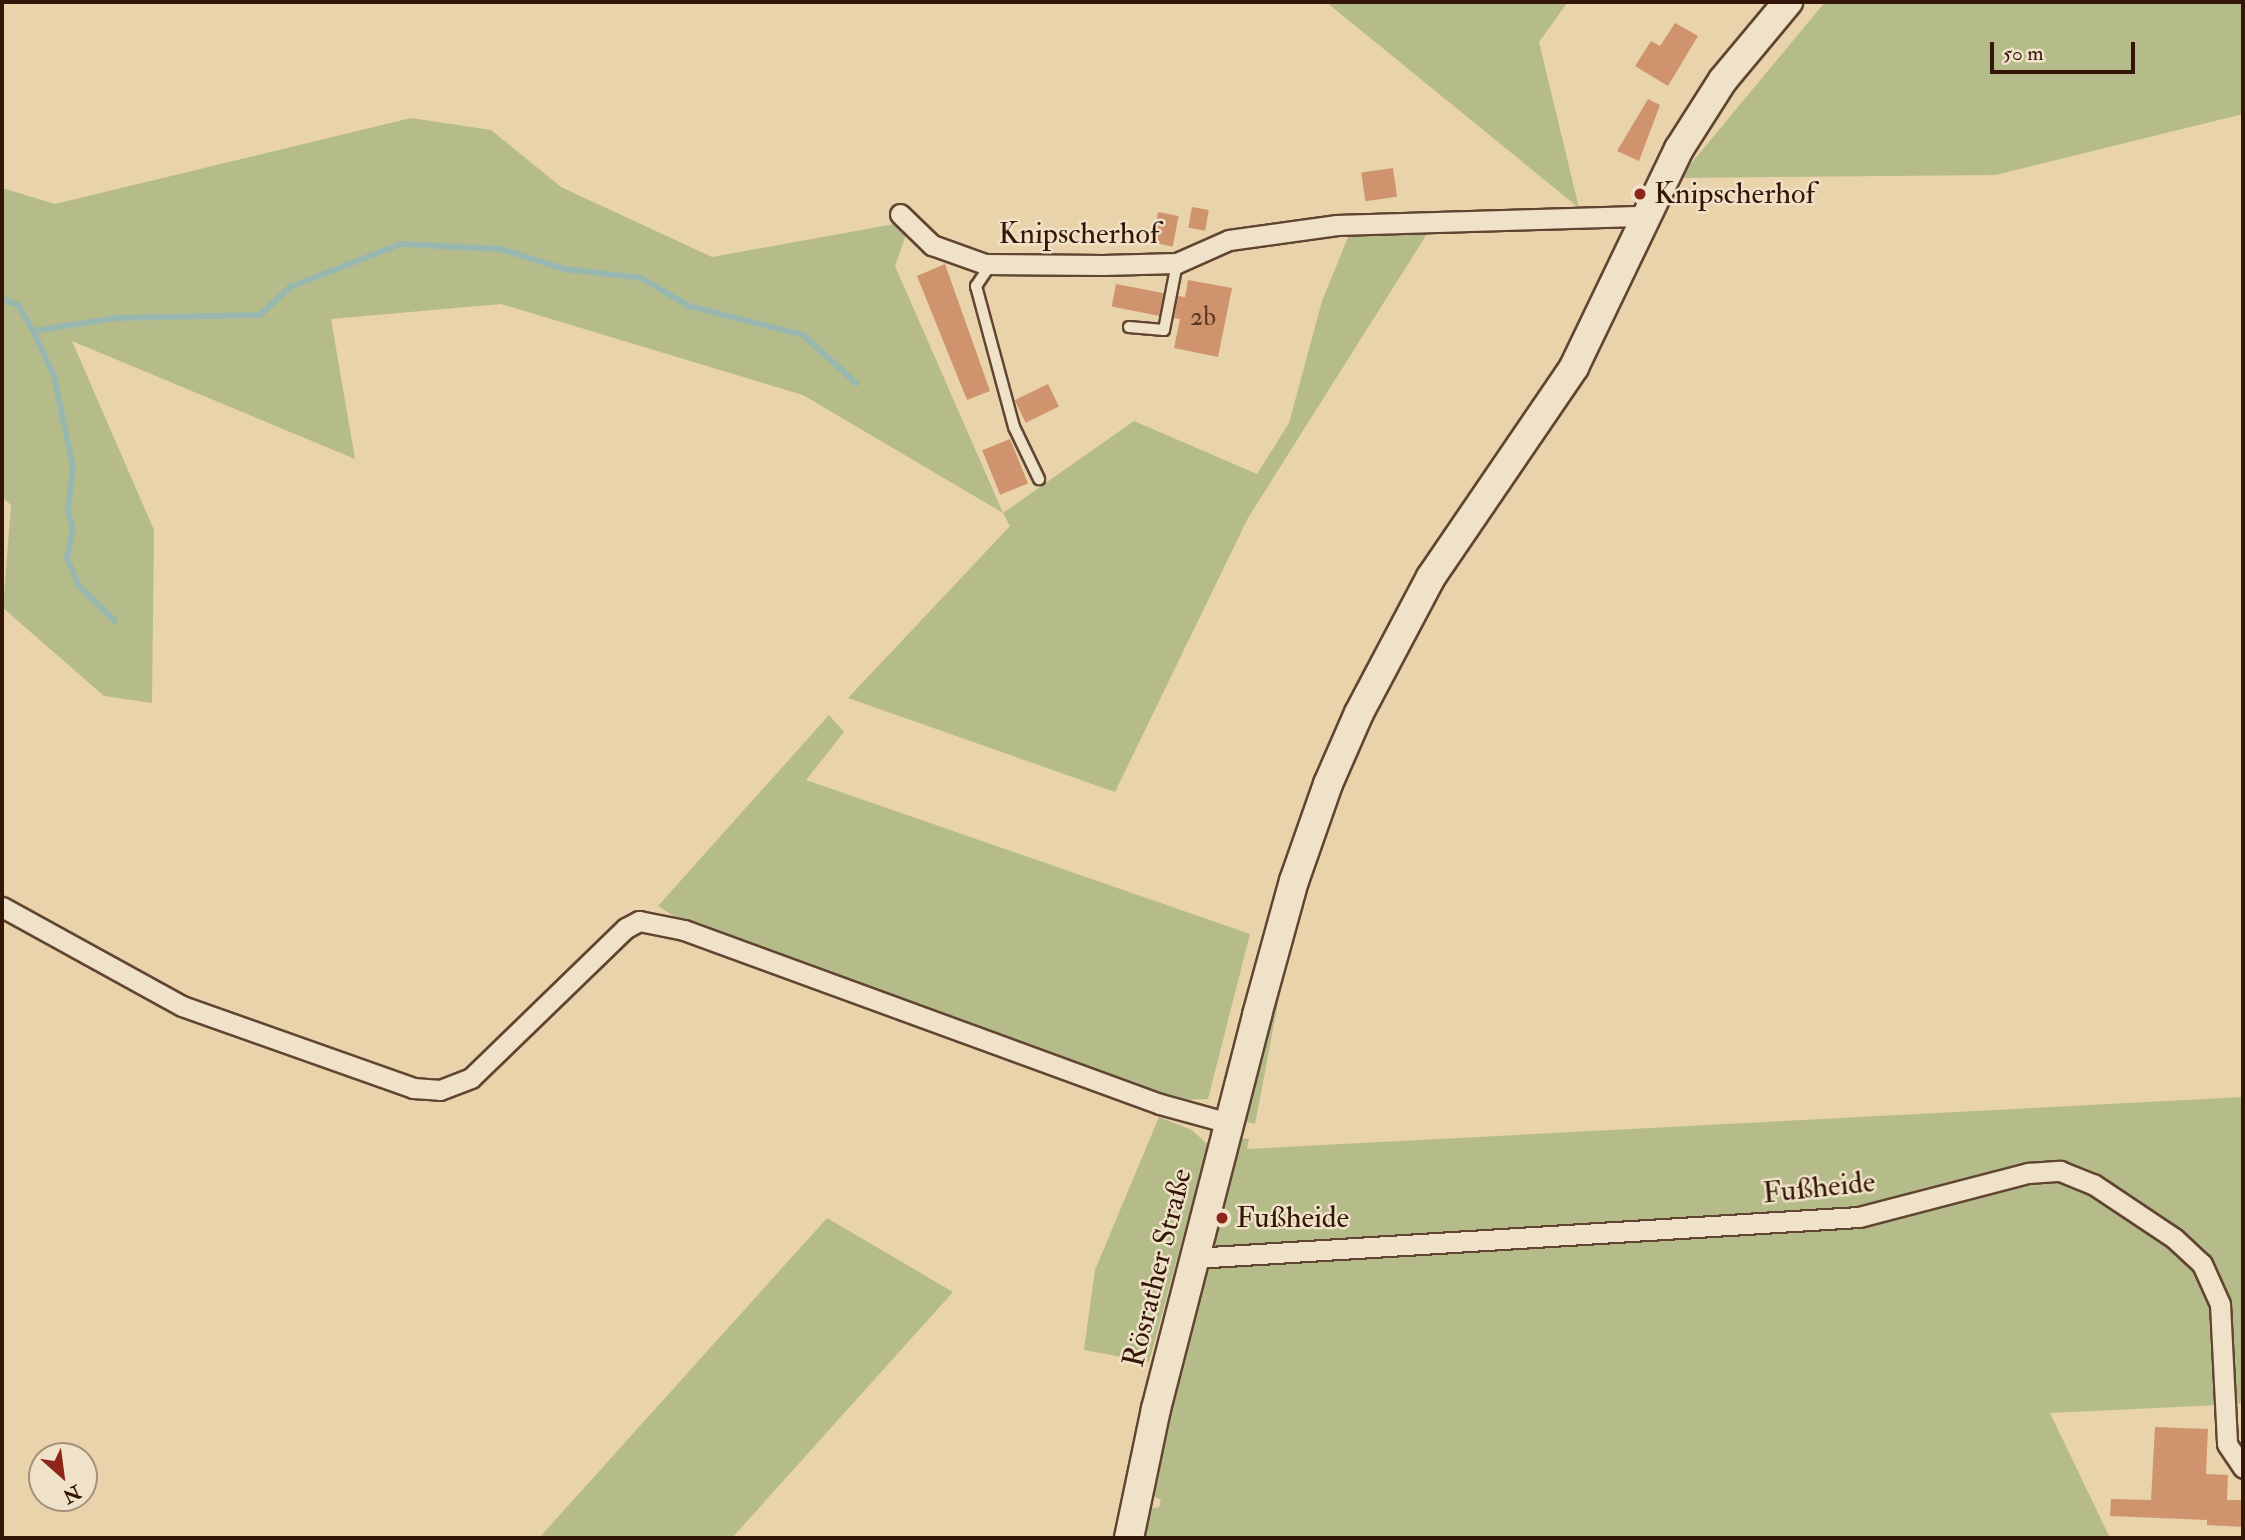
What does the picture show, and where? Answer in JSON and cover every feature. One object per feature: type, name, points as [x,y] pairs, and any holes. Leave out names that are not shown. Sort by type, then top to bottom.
[{"type":"street","name":"Rösrather Straße","points":[[1129,1538],[1194,1258],[1294,881],[1359,713],[1431,577],[1574,367],[1645,216],[1701,111],[1788,2]]},
{"type":"street","name":"Knipscherhof","points":[[900,214],[932,245],[991,264],[1177,263],[1228,240],[1338,225],[1645,216]]},
{"type":"street","points":[[2,907],[149,992],[413,1088],[440,1090],[471,1078],[626,928],[639,921],[684,930],[1160,1104],[1229,1123]]},
{"type":"street","name":"Fußheide","points":[[1194,1258],[1859,1217],[2028,1173],[2060,1171],[2093,1184],[2174,1238],[2209,1275],[2220,1304],[2227,1444],[2243,1468]]},
{"type":"lane","points":[[1129,327],[1164,330],[1177,263]]},
{"type":"lane","points":[[991,264],[976,286],[1014,426],[1039,480]]},
{"type":"green space","points":[[1326,2],[1568,2],[1539,42],[1579,208]]},
{"type":"green space","points":[[1825,2],[2243,2],[2243,114],[1995,175],[1679,178]]},
{"type":"green space","points":[[411,118],[491,130],[561,187],[712,257],[911,221],[895,266],[1003,513],[803,395],[501,304],[331,319],[355,459],[72,341],[154,530],[152,703],[104,696],[3,608],[11,505],[2,497],[2,188],[55,204]]},
{"type":"green space","points":[[1432,226],[1248,518],[1115,792],[848,698],[1010,526],[1003,513],[1134,421],[1257,474],[1289,423],[1322,301],[1351,230]]},
{"type":"green space","points":[[829,715],[844,732],[806,780],[1250,934],[1208,1099],[1180,1100],[688,925],[658,906]]},
{"type":"green space","points":[[1289,946],[1255,1124],[1239,1120]]},
{"type":"green space","points":[[2243,1097],[2243,1403],[2230,1405],[2227,1306],[2218,1272],[2185,1239],[2075,1165],[2015,1166],[1893,1204],[1754,1220],[1206,1252],[1232,1138],[1249,1139],[1247,1149]]},
{"type":"green space","points":[[1159,1117],[1192,1130],[1208,1145],[1149,1362],[1084,1350],[1095,1270]]},
{"type":"green space","points":[[2046,1175],[2095,1190],[2191,1265],[2211,1290],[2220,1405],[2050,1413],[2110,1538],[1139,1538],[1144,1510],[1159,1507],[1161,1500],[1147,1493],[1204,1271],[1221,1262],[1860,1222]]},
{"type":"green space","points":[[827,1218],[953,1292],[732,1538],[539,1538]]},
{"type":"building","points":[[1675,23],[1698,36],[1668,86],[1635,66],[1651,41],[1660,46]]},
{"type":"building","points":[[1648,99],[1660,105],[1639,161],[1617,151]]},
{"type":"building","points":[[1393,168],[1397,197],[1365,201],[1361,172]]},
{"type":"building","points":[[1192,207],[1209,210],[1205,231],[1188,228]]},
{"type":"building","points":[[1158,212],[1179,216],[1173,246],[1152,242]]},
{"type":"building","points":[[945,264],[990,391],[967,400],[917,276]]},
{"type":"building","points":[[1188,280],[1232,288],[1218,357],[1174,348],[1180,319],[1174,318],[1178,296],[1185,297]]},
{"type":"building","points":[[1116,284],[1164,293],[1160,316],[1112,307]]},
{"type":"building","points":[[1048,384],[1059,406],[1026,423],[1015,400]]},
{"type":"building","points":[[1010,439],[1028,484],[1000,495],[982,450]]},
{"type":"building","points":[[2155,1427],[2208,1429],[2206,1474],[2228,1475],[2227,1500],[2243,1500],[2243,1527],[2207,1525],[2207,1520],[2110,1516],[2111,1499],[2151,1500]]},
{"type":"waterway","points":[[2,299],[18,305],[33,331],[117,318],[260,315],[290,287],[401,244],[501,249],[564,269],[641,278],[689,306],[803,335],[856,383]]},
{"type":"waterway","points":[[33,331],[54,376],[73,467],[68,511],[73,528],[67,558],[79,586],[115,621]]},
{"type":"place","name":"Knipscherhof","points":[[1640,194]]},
{"type":"place","name":"Fußheide","points":[[1222,1218]]}]
